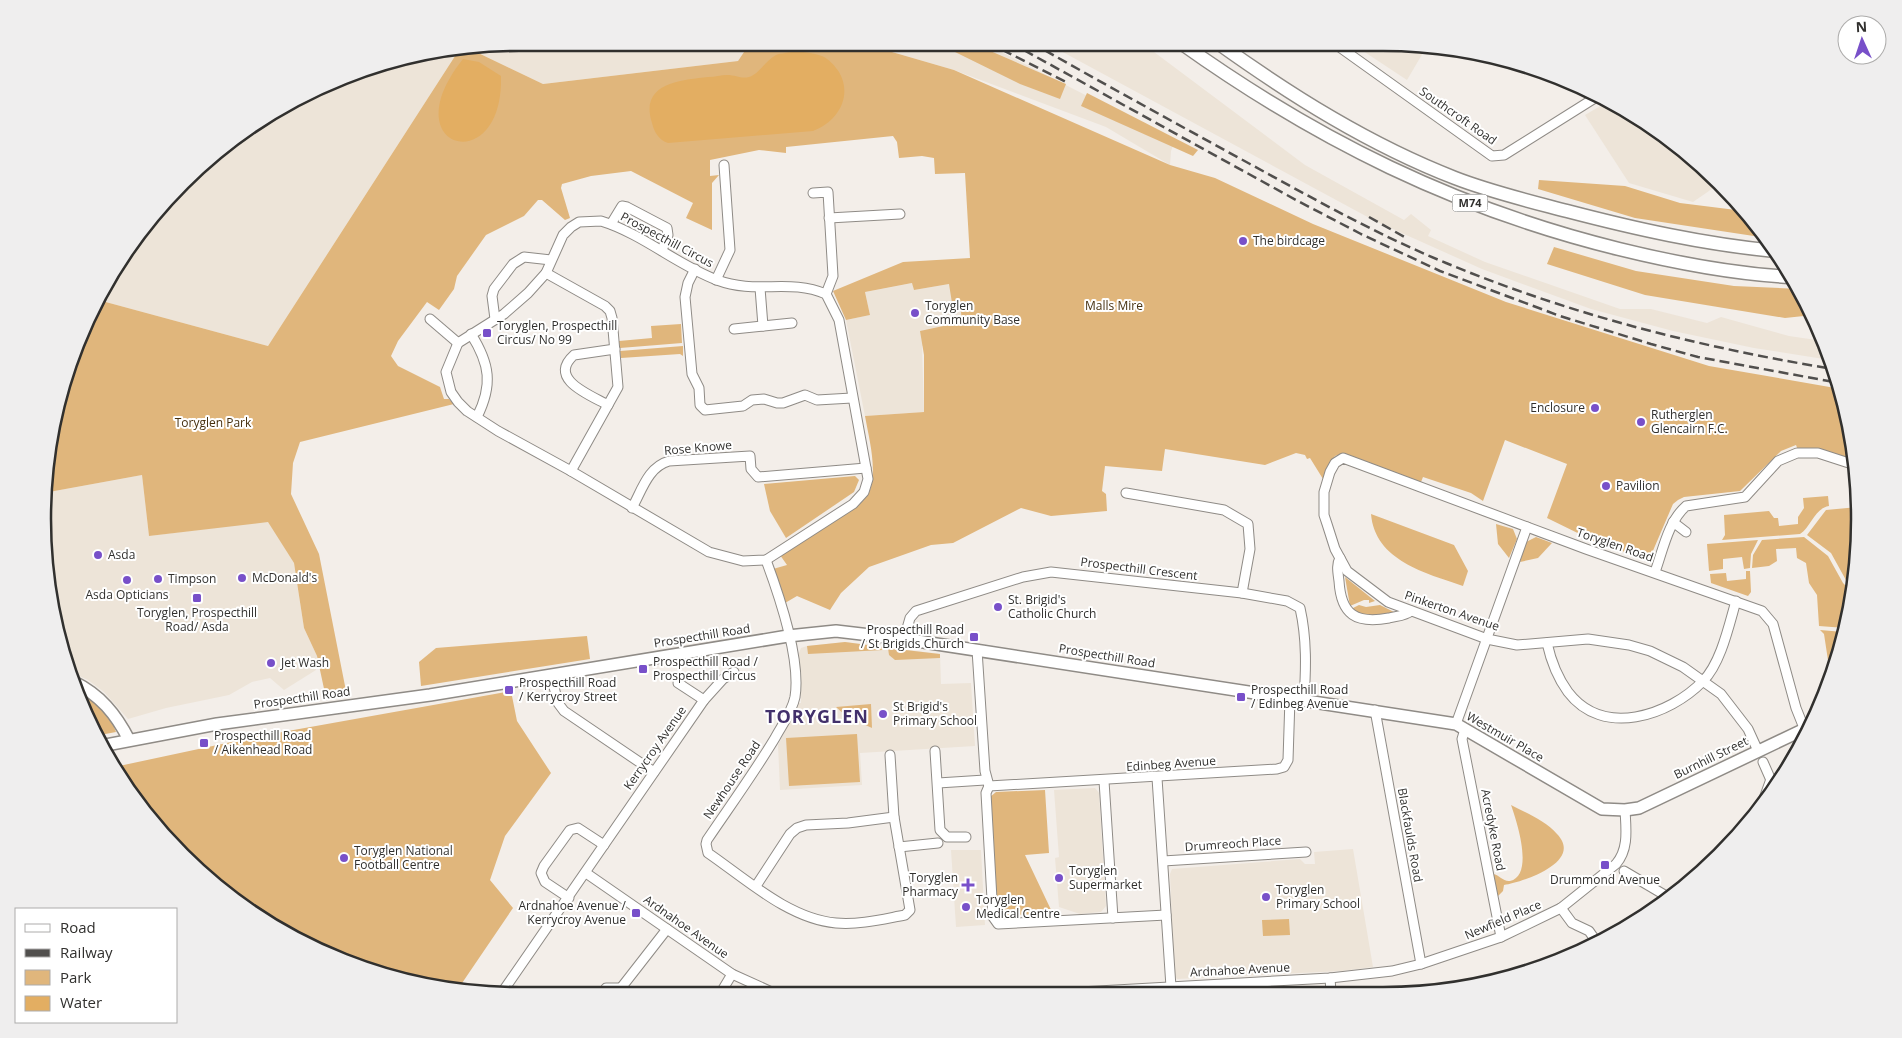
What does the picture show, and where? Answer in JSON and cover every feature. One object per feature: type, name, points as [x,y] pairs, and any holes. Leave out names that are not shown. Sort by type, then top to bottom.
[{"type":"highway","name":"M74","points":[[1192,51],[1225,75],[1313,128],[1372,160],[1436,190],[1519,222],[1585,241],[1700,268],[1747,275],[1782,276]]},
{"type":"highway","name":"M74","points":[[1229,51],[1261,74],[1327,116],[1390,149],[1454,178],[1516,198],[1652,234],[1765,250]]},
{"type":"main road","name":"Prospecthill Road","points":[[109,744],[217,724],[430,695],[788,636],[836,631],[904,639],[1304,700]]},
{"type":"main road","points":[[82,686],[106,704],[119,721],[129,740]]},
{"type":"main road","name":"Westmuir Place","points":[[1304,700],[1375,710],[1461,727],[1602,809],[1625,810]]},
{"type":"main road","name":"Burnhill Street","points":[[1625,810],[1639,808],[1800,731]]},
{"type":"street","name":"Southcroft Road","points":[[1345,51],[1492,156],[1504,155],[1592,100]]},
{"type":"street","points":[[716,280],[730,250],[724,165]]},
{"type":"street","points":[[430,319],[458,343],[446,372],[451,392],[467,411],[709,552],[743,561],[766,560],[853,504],[866,486],[866,468],[839,320],[826,294],[833,276],[828,192],[813,193]]},
{"type":"street","points":[[611,224],[619,208],[622,206],[627,207],[667,228],[668,235],[662,250]]},
{"type":"street","points":[[829,218],[900,214]]},
{"type":"street","name":"Prospecthill Circus","points":[[458,343],[528,293],[546,273],[563,235],[579,222],[601,221],[611,224],[716,280],[735,285],[760,288],[810,287],[826,294]]},
{"type":"street","points":[[495,318],[492,296],[494,289],[513,264],[524,257],[551,260]]},
{"type":"street","points":[[695,269],[688,283],[685,297],[692,374],[698,388],[700,405],[705,410],[743,406],[752,400],[764,399],[783,403],[805,395],[817,400],[852,398]]},
{"type":"street","points":[[546,273],[610,311],[615,349],[618,387],[571,471]]},
{"type":"street","points":[[760,288],[763,326]]},
{"type":"street","points":[[734,328],[792,323]]},
{"type":"street","points":[[471,334],[482,352],[488,378],[485,398],[477,417]]},
{"type":"street","points":[[608,405],[570,382],[566,376],[565,368],[568,360],[574,355],[615,349]]},
{"type":"street","points":[[1655,572],[1673,522],[1679,512],[1686,506],[1745,497],[1778,462],[1797,453],[1818,453],[1847,463]]},
{"type":"street","name":"Rose Knowe","points":[[632,508],[651,472],[658,464],[668,461],[750,456],[751,469],[758,477],[866,468]]},
{"type":"street","name":"Toryglen Road","points":[[1342,458],[1527,527],[1762,611],[1772,624],[1796,708],[1804,723]]},
{"type":"street","name":"Pinkerton Avenue","points":[[1342,458],[1335,463],[1330,472],[1324,492],[1324,515],[1340,558],[1347,571],[1365,586],[1388,602],[1487,639],[1517,645],[1588,639],[1629,645],[1665,658],[1704,680],[1737,713],[1758,751]]},
{"type":"street","points":[[1126,493],[1224,510],[1248,524],[1250,549],[1242,593]]},
{"type":"street","points":[[1673,522],[1686,532]]},
{"type":"street","name":"Acredyke Road","points":[[1501,937],[1461,727],[1487,639],[1527,527]]},
{"type":"street","points":[[1340,558],[1337,563],[1340,594],[1350,613],[1358,619],[1382,619],[1407,614],[1411,611]]},
{"type":"street","points":[[766,560],[778,594],[788,636]]},
{"type":"street","name":"Prospecthill Crescent","points":[[904,639],[910,618],[916,611],[1023,577],[1047,572],[1242,593],[1287,601],[1300,608],[1304,627],[1306,660],[1304,700]]},
{"type":"street","points":[[1547,643],[1558,676],[1569,693],[1582,705],[1605,716],[1627,718],[1655,714],[1677,703],[1704,680],[1723,644],[1736,601]]},
{"type":"street","name":"Newhouse Road","points":[[788,636],[796,686],[790,711],[760,763],[706,844],[708,853],[786,906],[834,923],[857,923],[905,915],[910,910],[899,847]]},
{"type":"street","points":[[977,650],[987,783],[993,917],[998,924],[1166,914]]},
{"type":"street","name":"Kerrycroy Avenue","points":[[506,987],[704,700],[723,679],[734,672]]},
{"type":"street","points":[[551,675],[558,703],[564,711],[654,772]]},
{"type":"street","points":[[678,683],[704,700]]},
{"type":"street","name":"Edinbeg Avenue","points":[[938,783],[1104,781],[1277,770],[1284,767],[1288,760],[1290,698]]},
{"type":"street","name":"Blackfaulds Road","points":[[1375,710],[1421,964]]},
{"type":"street","points":[[935,751],[940,830],[947,837],[966,837]]},
{"type":"street","points":[[890,755],[894,817],[899,847],[938,843]]},
{"type":"street","points":[[1763,762],[1771,780]]},
{"type":"street","points":[[1157,778],[1171,987]]},
{"type":"street","points":[[1104,781],[1113,918]]},
{"type":"street","name":"Newfield Place","points":[[1330,978],[1367,975],[1421,964],[1501,937],[1561,908],[1616,864],[1623,856],[1626,833],[1625,810]]},
{"type":"street","points":[[756,886],[790,834],[797,828],[806,825],[894,817]]},
{"type":"street","points":[[569,898],[545,882],[541,873],[544,866],[570,830],[578,828],[604,844]]},
{"type":"street","name":"Drumreoch Place","points":[[1163,861],[1306,852]]},
{"type":"street","points":[[1624,871],[1663,894]]},
{"type":"street","name":"Ardnahoe Avenue","points":[[586,873],[732,974],[761,987]]},
{"type":"street","points":[[1561,908],[1572,923],[1588,932],[1593,937]]},
{"type":"street","points":[[624,987],[667,928]]},
{"type":"street","points":[[724,987],[732,974]]},
{"type":"street","points":[[1330,978],[1331,987]]},
{"type":"street","name":"Ardnahoe Avenue","points":[[1226,987],[1330,978]]},
{"type":"shaded area","points":[[519,51],[745,51],[738,61],[543,84],[478,53]]},
{"type":"shaded area","points":[[889,51],[1000,51],[1175,141],[1171,151],[1170,165],[1106,127],[954,70]]},
{"type":"shaded area","points":[[1061,51],[1153,51],[1305,165],[1404,220],[1411,214],[1431,230],[1428,236],[1485,262],[1620,309],[1651,309],[1707,323],[1721,317],[1789,336],[1815,340],[1822,359],[1754,348],[1673,331],[1591,309],[1482,269],[1375,221]]},
{"type":"shaded area","points":[[1363,51],[1423,53],[1407,80]]},
{"type":"shaded area","points":[[455,55],[268,346],[105,302],[130,259],[167,211],[211,167],[259,130],[312,99],[340,87],[398,67]]},
{"type":"shaded area","points":[[1601,105],[1617,114],[1668,148],[1714,188],[1693,202],[1629,183],[1585,115]]},
{"type":"shaded area","points":[[913,283],[914,290],[949,284],[960,302],[962,322],[922,346],[924,412],[865,416],[846,320],[870,315],[865,292]]},
{"type":"shaded area","points":[[142,475],[149,536],[268,521],[294,563],[304,628],[317,656],[316,670],[284,690],[270,678],[252,682],[229,695],[166,708],[128,719],[104,692],[88,680],[79,676],[76,669],[67,640],[55,580],[52,550],[52,491]]},
{"type":"shaded area","name":"St Brigid's Primary School","points":[[845,642],[940,654],[941,684],[971,683],[975,746],[860,753],[862,785],[780,790],[778,745],[798,703],[801,703],[799,653],[801,648]]},
{"type":"shaded area","points":[[1095,788],[1099,793],[1106,906],[1101,912],[1080,914],[1059,907],[1055,858],[1059,857],[1054,790]]},
{"type":"shaded area","name":"Toryglen Primary School","points":[[1353,849],[1373,967],[1342,971],[1177,979],[1174,975],[1170,874],[1172,869],[1300,859],[1305,864],[1315,864],[1314,852]]},
{"type":"shaded area","points":[[951,850],[981,850],[985,925],[956,927]]},
{"type":"green space","name":"Malls Mire","points":[[745,51],[889,51],[954,70],[1170,165],[1215,178],[1313,224],[1506,302],[1709,366],[1832,387],[1847,458],[1816,448],[1798,450],[1796,445],[1781,451],[1740,491],[1684,497],[1678,500],[1673,504],[1652,553],[1654,554],[1645,559],[1596,542],[1547,518],[1567,464],[1505,440],[1483,501],[1471,493],[1423,477],[1421,482],[1342,454],[1335,456],[1326,470],[1323,479],[1310,458],[1307,459],[1305,455],[1296,453],[1265,465],[1165,449],[1162,471],[1105,466],[1102,491],[1106,494],[1107,511],[1051,516],[1021,508],[953,543],[931,545],[869,567],[841,593],[830,610],[797,596],[785,603],[773,569],[787,565],[780,555],[859,505],[869,493],[872,484],[873,465],[865,416],[924,412],[924,355],[920,331],[962,322],[960,303],[952,303],[949,284],[914,290],[912,283],[865,292],[870,315],[846,320],[833,291],[903,262],[970,258],[965,173],[935,174],[934,158],[922,156],[899,158],[897,142],[893,136],[786,147],[786,153],[759,150],[710,160],[710,176],[719,175],[712,183],[712,230],[686,218],[693,203],[631,171],[591,176],[562,184],[561,188],[570,218],[565,220],[542,200],[538,200],[524,216],[486,235],[457,276],[454,289],[439,310],[427,302],[398,341],[391,356],[398,366],[440,387],[444,399],[449,399],[454,404],[300,442],[293,463],[291,494],[319,554],[347,696],[326,698],[317,656],[304,628],[294,563],[268,522],[149,536],[142,475],[52,491],[55,458],[67,398],[87,340],[105,302],[268,346],[455,55],[478,53],[543,84],[738,61]]},
{"type":"green space","points":[[953,51],[990,51],[1066,84],[1060,99],[1020,84]]},
{"type":"green space","points":[[1087,93],[1198,150],[1193,156],[1081,106]]},
{"type":"green space","points":[[1539,180],[1625,186],[1680,203],[1734,210],[1756,236],[1635,218],[1538,189]]},
{"type":"green space","points":[[1554,247],[1636,271],[1734,286],[1790,289],[1805,316],[1785,318],[1645,295],[1547,264]]},
{"type":"green space","points":[[681,324],[682,343],[620,348],[619,341],[652,338],[651,326]]},
{"type":"green space","points":[[683,346],[683,356],[680,354],[621,358],[620,351]]},
{"type":"green space","points":[[855,476],[859,480],[854,492],[786,538],[770,511],[764,484]]},
{"type":"green space","points":[[1828,496],[1829,506],[1820,510],[1800,534],[1722,540],[1725,535],[1724,515],[1769,511],[1774,518],[1778,518],[1779,526],[1798,524],[1798,517],[1804,508],[1803,498]]},
{"type":"green space","points":[[1851,508],[1850,550],[1847,582],[1831,553],[1807,535],[1826,510]]},
{"type":"green space","points":[[1371,514],[1454,545],[1468,571],[1463,586],[1419,570],[1392,554],[1382,543],[1375,530]]},
{"type":"green space","points":[[1496,524],[1513,529],[1517,539],[1509,558],[1498,544]]},
{"type":"green space","points":[[1536,537],[1552,543],[1538,558],[1520,562],[1526,542]]},
{"type":"green space","points":[[1804,537],[1828,556],[1846,586],[1838,627],[1819,626],[1817,595],[1809,583],[1806,563],[1797,558],[1796,548],[1776,549],[1777,561],[1769,566],[1752,568],[1753,555],[1762,540]]},
{"type":"green space","points":[[1758,540],[1751,554],[1750,568],[1744,569],[1742,557],[1723,559],[1723,569],[1709,571],[1707,544]]},
{"type":"green space","points":[[1746,571],[1750,571],[1751,592],[1748,596],[1711,583],[1710,574],[1726,573],[1727,581],[1746,579]]},
{"type":"green space","points":[[1345,577],[1375,601],[1369,603],[1369,600],[1364,600],[1350,606]]},
{"type":"green space","points":[[1359,605],[1366,607],[1380,605],[1394,612],[1394,614],[1364,617],[1351,609]]},
{"type":"green space","points":[[1820,630],[1837,631],[1828,662],[1824,634]]},
{"type":"green space","points":[[587,636],[590,659],[421,686],[419,662],[436,648]]},
{"type":"green space","points":[[845,642],[883,647],[883,650],[808,654],[807,646]]},
{"type":"green space","points":[[888,648],[940,654],[940,658],[895,660],[889,655]]},
{"type":"green space","name":"Toryglen National Football Centre","points":[[511,691],[517,721],[551,773],[505,836],[490,880],[513,908],[462,983],[428,978],[369,962],[312,939],[259,908],[234,890],[188,850],[148,804],[122,765],[260,736]]},
{"type":"green space","points":[[86,696],[105,711],[116,725],[114,727],[116,732],[104,734]]},
{"type":"green space","points":[[871,704],[872,728],[846,716],[836,707]]},
{"type":"green space","points":[[857,734],[860,782],[789,786],[786,738]]},
{"type":"green space","points":[[1045,790],[1049,853],[1025,855],[1053,914],[1005,915],[997,908],[990,797],[996,792]]},
{"type":"green space","points":[[1511,805],[1552,829],[1563,844],[1563,853],[1557,862],[1548,869],[1524,880],[1504,885],[1503,891],[1497,897],[1493,874],[1510,881],[1517,877],[1523,858],[1522,846]]},
{"type":"green space","points":[[1289,919],[1290,935],[1263,936],[1262,920]]},
{"type":"water","points":[[795,51],[825,57],[836,67],[843,81],[844,99],[841,107],[836,115],[822,127],[813,131],[668,143],[662,140],[656,132],[650,110],[651,99],[665,86],[675,82],[722,75],[749,77],[776,55]]},
{"type":"water","points":[[463,59],[479,62],[501,76],[497,109],[486,130],[471,140],[456,141],[444,132],[439,115],[444,90]]},
{"type":"railway","points":[[1005,51],[1068,83]]},
{"type":"railway","points":[[1026,51],[1296,200],[1361,234],[1440,271],[1560,316],[1651,344],[1698,357],[1830,381]]},
{"type":"railway","points":[[1046,51],[1371,229],[1446,263],[1493,282],[1588,314],[1685,340],[1825,368]]},
{"type":"railway","points":[[1369,217],[1408,239]]},
{"type":"place","name":"The birdcage","points":[[1243,241]]},
{"type":"place","name":"Toryglen Community Base","points":[[915,313]]},
{"type":"place","name":"Toryglen, Prospecthill Circus/ No 99","points":[[487,333]]},
{"type":"place","name":"Enclosure","points":[[1595,408]]},
{"type":"place","name":"Rutherglen Glencairn F.C.","points":[[1641,422]]},
{"type":"place","name":"Pavilion","points":[[1606,486]]},
{"type":"place","name":"Asda","points":[[98,555]]},
{"type":"place","name":"McDonald's","points":[[242,578]]},
{"type":"place","name":"Timpson","points":[[158,579]]},
{"type":"place","name":"Asda Opticians","points":[[127,580]]},
{"type":"place","name":"Toryglen, Prospecthill Road/ Asda","points":[[197,598]]},
{"type":"place","name":"St. Brigid's Catholic Church","points":[[998,607]]},
{"type":"place","name":"Prospecthill Road / St Brigids Church","points":[[974,637]]},
{"type":"place","name":"Jet Wash","points":[[271,663]]},
{"type":"place","name":"Prospecthill Road / Prospecthill Circus","points":[[643,669]]},
{"type":"place","name":"Prospecthill Road / Kerrycroy Street","points":[[509,690]]},
{"type":"place","name":"Prospecthill Road / Edinbeg Avenue","points":[[1241,697]]},
{"type":"place","name":"St Brigid's Primary School","points":[[883,714]]},
{"type":"place","name":"Prospecthill Road / Aikenhead Road","points":[[204,743]]},
{"type":"place","name":"Toryglen National Football Centre","points":[[344,858]]},
{"type":"place","name":"Drummond Avenue","points":[[1605,865]]},
{"type":"place","name":"Toryglen Supermarket","points":[[1059,878]]},
{"type":"place","name":"Toryglen Pharmacy","points":[[968,885]]},
{"type":"place","name":"Toryglen Primary School","points":[[1266,897]]},
{"type":"place","name":"Toryglen Medical Centre","points":[[966,907]]},
{"type":"place","name":"Ardnahoe Avenue / Kerrycroy Avenue","points":[[636,913]]},
{"type":"district","name":"TORYGLEN","points":[[817,717]]},
{"type":"park label","name":"Toryglen Park","points":[[213,423]]}]
